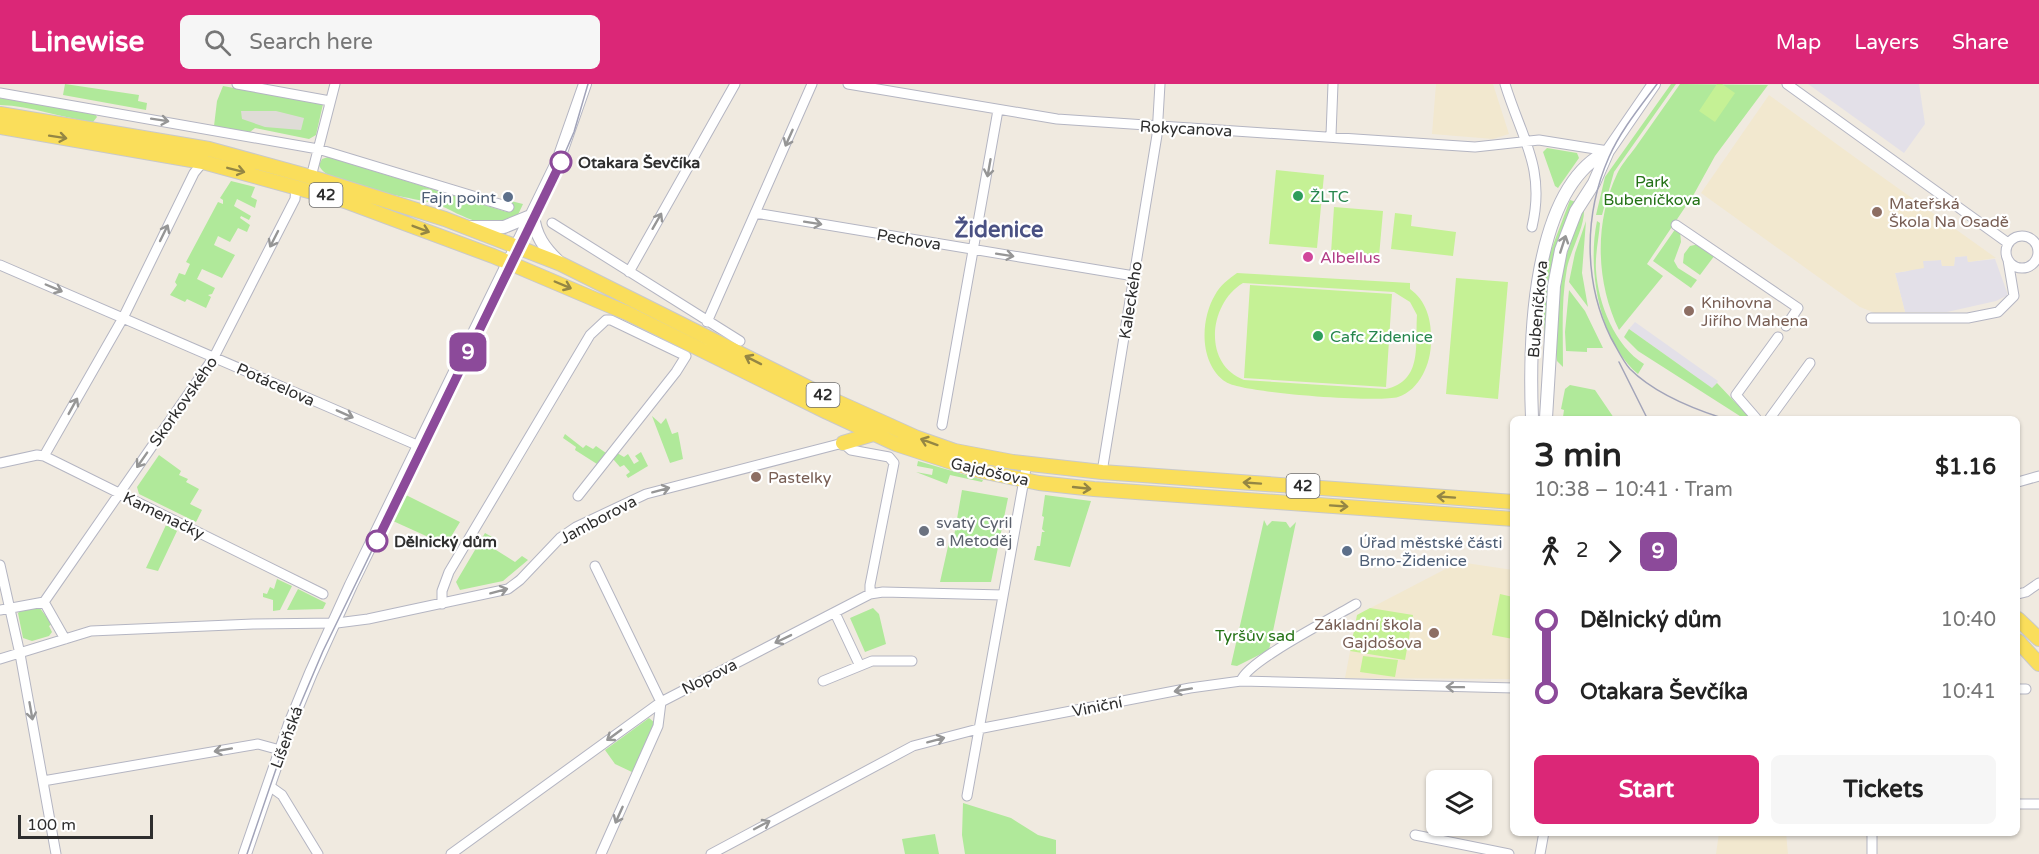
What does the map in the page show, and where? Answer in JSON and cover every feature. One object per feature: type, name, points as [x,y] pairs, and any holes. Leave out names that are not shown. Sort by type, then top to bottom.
[{"type":"main road","name":"42","points":[[0,114],[209,149],[310,177],[469,227],[517,246]]},
{"type":"main road","name":"42","points":[[0,127],[203,162],[296,186],[375,211],[509,263]]},
{"type":"main road","name":"Gajdošova","points":[[517,246],[561,264],[898,430],[955,451],[1102,472],[1510,499]]},
{"type":"main road","name":"Gajdošova","points":[[509,263],[657,326],[873,434],[954,464],[1024,480],[1094,489],[1510,519]]},
{"type":"main road","points":[[843,443],[873,434]]},
{"type":"main road","points":[[2020,621],[2039,639]]},
{"type":"main road","points":[[2020,643],[2038,664]]},
{"type":"street","points":[[237,84],[330,101]]},
{"type":"street","points":[[310,177],[335,84]]},
{"type":"street","name":"Líšeňská","points":[[245,854],[280,750],[333,623],[566,143],[585,84]]},
{"type":"street","points":[[629,272],[735,84]]},
{"type":"street","points":[[707,322],[812,84]]},
{"type":"street","name":"Rokycanova","points":[[848,84],[998,110],[1158,127],[1331,135],[1475,147],[1492,147],[1525,140]]},
{"type":"street","name":"Kaleckého","points":[[1102,472],[1158,127],[1160,84]]},
{"type":"street","points":[[1331,135],[1333,84]]},
{"type":"street","points":[[1504,84],[1518,128],[1532,154],[1537,188],[1537,206],[1532,226]]},
{"type":"street","name":"Bubeníčkova","points":[[1546,416],[1558,263],[1573,218],[1594,183],[1608,151],[1654,84]]},
{"type":"street","points":[[1787,84],[2008,243]]},
{"type":"street","points":[[0,93],[318,149],[509,207]]},
{"type":"street","points":[[942,424],[998,110]]},
{"type":"street","points":[[102,111],[102,123],[106,130]]},
{"type":"street","points":[[1525,140],[1608,151]]},
{"type":"street","name":"Bubeníčkova","points":[[1532,416],[1533,345],[1542,254],[1559,209],[1585,164],[1608,151]]},
{"type":"street","points":[[0,463],[37,455],[44,456],[123,318],[194,173],[203,162]]},
{"type":"street","name":"Skorkovského","points":[[44,602],[214,357],[295,199],[296,186]]},
{"type":"street","name":"Pechova","points":[[755,213],[1134,276]]},
{"type":"street","points":[[469,227],[504,227],[532,215],[534,226],[544,248],[561,264]]},
{"type":"street","points":[[552,223],[707,322],[741,341]]},
{"type":"street","points":[[1676,225],[1798,308],[1786,326]]},
{"type":"street","points":[[2008,243],[2022,236],[2036,237],[2038,253],[2036,264],[2014,272],[2010,280]]},
{"type":"street","points":[[1871,318],[1968,318],[1998,312],[2014,296],[2010,280],[2008,243]]},
{"type":"street","points":[[2008,260],[2021,268]]},
{"type":"street","name":"Potácelova","points":[[0,265],[419,446]]},
{"type":"street","points":[[442,604],[442,591],[449,572],[590,335],[606,320],[624,325],[686,356],[676,372],[578,496]]},
{"type":"street","points":[[1754,416],[1736,395],[1778,337]]},
{"type":"street","points":[[1771,416],[1810,363]]},
{"type":"street","points":[[843,443],[851,450],[889,457],[894,463],[870,594]]},
{"type":"street","name":"Jamborova","points":[[0,659],[91,631],[368,620],[508,589],[520,580],[560,538],[576,527],[646,494],[843,443]]},
{"type":"street","name":"Kamenačky","points":[[44,456],[323,594]]},
{"type":"street","points":[[967,796],[1027,463]]},
{"type":"street","points":[[2020,481],[2039,476]]},
{"type":"street","points":[[0,565],[20,654],[56,854]]},
{"type":"street","points":[[594,566],[661,702],[658,726],[601,854]]},
{"type":"street","points":[[2020,594],[2039,583]]},
{"type":"street","name":"Nopova","points":[[451,854],[661,702],[870,594],[882,592],[1003,595]]},
{"type":"street","points":[[0,610],[44,602],[65,639]]},
{"type":"street","points":[[1241,681],[1255,665],[1356,604]]},
{"type":"street","points":[[836,613],[859,664]]},
{"type":"street","points":[[823,681],[859,664],[882,660],[912,661]]},
{"type":"street","name":"Viniční","points":[[711,854],[913,746],[978,729],[1190,688],[1241,681],[1510,688]]},
{"type":"street","points":[[43,781],[258,744],[280,750]]},
{"type":"street","points":[[268,785],[282,795],[318,854]]},
{"type":"street","points":[[2020,804],[2039,804]]},
{"type":"street","points":[[1415,835],[1509,854]]},
{"type":"street","points":[[1540,854],[1543,836]]},
{"type":"street","points":[[1872,836],[1872,854]]},
{"type":"shaded area","points":[[1436,84],[1493,84],[1509,134],[1493,139],[1432,134]]},
{"type":"shaded area","points":[[1808,84],[1919,84],[1925,124],[1904,153]]},
{"type":"shaded area","points":[[1769,95],[1996,258],[1968,262],[1967,256],[1955,257],[1954,266],[1942,266],[1941,260],[1923,261],[1924,268],[1895,273],[1905,312],[1875,313],[1860,307],[1701,193]]},
{"type":"shaded area","points":[[241,111],[276,111],[304,118],[301,130],[265,127],[242,119]]},
{"type":"shaded area","points":[[1967,256],[1968,262],[1995,259],[2008,295],[1996,301],[1947,312],[1905,312],[1895,273],[1908,271],[1923,261],[1941,260],[1942,266],[1954,266],[1955,257]]},
{"type":"shaded area","points":[[1635,322],[1718,381],[1713,389],[1629,329]]},
{"type":"shaded area","name":"Základní škola Gajdošova","points":[[1459,562],[1510,570],[1510,679],[1345,678],[1357,615]]},
{"type":"shaded area","points":[[1719,836],[1786,836],[1788,854],[1716,854]]},
{"type":"green space","points":[[65,84],[139,95],[138,101],[147,103],[146,110],[63,95]]},
{"type":"green space","points":[[1671,84],[1676,84],[1614,172],[1602,215],[1596,215],[1605,177]]},
{"type":"green space","name":"Park Bubeníčkova","points":[[1680,84],[1768,85],[1715,156],[1694,194],[1647,264],[1663,276],[1619,330],[1611,312],[1602,273],[1601,232],[1604,212],[1619,171]]},
{"type":"green space","points":[[1717,84],[1722,84],[1735,93],[1715,122],[1699,111]]},
{"type":"green space","points":[[223,86],[323,104],[316,135],[309,139],[255,128],[250,132],[214,126],[217,101]]},
{"type":"green space","points":[[0,98],[95,114],[97,117],[93,122],[0,105]]},
{"type":"green space","points":[[1547,148],[1577,153],[1579,158],[1558,188],[1555,186],[1543,152]]},
{"type":"green space","points":[[328,157],[507,212],[511,201],[523,204],[516,219],[479,222],[436,204],[372,190],[337,179],[325,173],[319,165],[322,159]]},
{"type":"green space","name":"ŽLTC","points":[[1276,170],[1324,175],[1317,248],[1269,244]]},
{"type":"green space","points":[[231,181],[255,187],[251,197],[257,200],[255,208],[237,199],[234,206],[251,216],[249,220],[241,216],[240,218],[250,225],[247,232],[238,228],[230,242],[218,236],[214,245],[235,255],[222,278],[202,269],[197,279],[215,288],[212,294],[208,295],[211,297],[206,308],[187,299],[185,302],[170,295],[177,285],[175,282],[179,273],[185,275],[190,264],[186,262],[218,202],[223,204],[220,198]]},
{"type":"green space","points":[[1570,200],[1576,202],[1545,349],[1543,288],[1547,261]]},
{"type":"green space","points":[[1334,207],[1383,211],[1379,257],[1331,253]]},
{"type":"green space","points":[[1584,209],[1584,216],[1565,280],[1563,367],[1557,361],[1556,352],[1562,279],[1570,244]]},
{"type":"green space","points":[[1395,213],[1412,215],[1411,226],[1456,232],[1453,256],[1391,249]]},
{"type":"green space","points":[[1586,221],[1582,273],[1588,307],[1569,282],[1575,253]]},
{"type":"green space","points":[[1597,221],[1600,223],[1596,270],[1600,296],[1604,310],[1617,335],[1634,356],[1644,364],[1638,374],[1614,343],[1599,303],[1594,261]]},
{"type":"green space","points":[[1676,228],[1680,231],[1681,242],[1674,261],[1678,268],[1697,280],[1691,288],[1653,261]]},
{"type":"green space","points":[[1699,244],[1715,255],[1700,275],[1683,263],[1684,254],[1690,246]]},
{"type":"green space","points":[[1237,273],[1410,283],[1410,289],[1421,300],[1427,312],[1431,327],[1429,358],[1423,375],[1406,393],[1386,399],[1282,393],[1257,390],[1226,382],[1211,364],[1207,353],[1205,329],[1210,305],[1215,295],[1222,285]],"holes":[[[1243,283],[1394,292],[1410,302],[1417,315],[1416,349],[1412,370],[1398,385],[1386,389],[1244,380],[1231,372],[1221,361],[1216,348],[1217,318],[1223,304]]]},
{"type":"green space","points":[[1456,278],[1508,282],[1498,399],[1446,394]]},
{"type":"green space","name":"Cafc Zidenice","points":[[1250,285],[1392,294],[1386,387],[1244,378]]},
{"type":"green space","points":[[1569,290],[1585,311],[1603,348],[1587,348],[1587,352],[1566,351],[1565,332]]},
{"type":"green space","points":[[1629,329],[1712,388],[1717,383],[1748,416],[1740,416],[1638,351],[1624,337]]},
{"type":"green space","points":[[1570,385],[1595,390],[1613,416],[1563,416],[1564,410],[1561,409],[1565,389]]},
{"type":"green space","points":[[652,416],[661,424],[666,418],[672,434],[678,432],[683,459],[670,463]]},
{"type":"green space","points":[[565,434],[583,448],[586,445],[593,449],[596,446],[606,453],[597,464],[575,450],[576,447],[563,438]]},
{"type":"green space","points":[[641,452],[648,466],[628,478],[626,475],[630,472],[624,465],[620,467],[613,459],[617,453],[624,457],[628,454],[634,464],[639,461],[635,456]]},
{"type":"green space","points":[[159,455],[181,471],[179,475],[188,479],[186,482],[199,489],[190,504],[202,510],[196,522],[139,494],[137,487]]},
{"type":"green space","points":[[918,461],[983,480],[982,482],[950,475],[947,484],[916,472],[932,475],[933,469],[917,466]]},
{"type":"green space","points":[[962,490],[1008,498],[991,582],[940,582],[949,542],[953,542]]},
{"type":"green space","points":[[406,495],[460,522],[446,545],[393,521]]},
{"type":"green space","points":[[1045,495],[1091,501],[1070,567],[1034,560],[1037,546],[1040,546],[1042,532],[1045,532],[1042,529],[1044,517],[1042,516]]},
{"type":"green space","name":"Tyršův sad","points":[[1264,520],[1267,526],[1272,521],[1286,522],[1290,528],[1296,522],[1269,650],[1237,666],[1231,665]]},
{"type":"green space","points":[[166,525],[177,531],[158,571],[146,568]]},
{"type":"green space","points":[[485,533],[492,537],[488,545],[515,562],[522,556],[528,560],[503,581],[460,590],[456,582]]},
{"type":"green space","points":[[277,579],[292,586],[280,610],[273,611],[273,600],[263,597],[263,593],[267,594],[270,587],[274,589]]},
{"type":"green space","points":[[298,589],[326,603],[323,609],[287,610]]},
{"type":"green space","points":[[1500,594],[1510,596],[1510,638],[1492,635]]},
{"type":"green space","points":[[39,607],[52,624],[49,626],[52,632],[49,636],[32,641],[23,638],[18,613],[21,610]]},
{"type":"green space","points":[[873,608],[879,614],[886,644],[865,652],[850,618]]},
{"type":"green space","points":[[1370,608],[1413,615],[1405,660],[1350,651],[1357,615]]},
{"type":"green space","points":[[1363,656],[1398,660],[1395,677],[1360,672]]},
{"type":"green space","points":[[649,718],[655,723],[634,773],[615,764],[605,750]]},
{"type":"green space","points":[[963,803],[1011,818],[1038,835],[1056,840],[1056,854],[965,854],[962,835]]},
{"type":"green space","points":[[935,834],[939,854],[905,854],[902,839]]},
{"type":"tram line","points":[[247,854],[289,731],[323,651],[561,162],[574,132],[588,84]]},
{"type":"tram line","points":[[1657,84],[1619,137],[1601,179],[1591,224],[1591,271],[1595,294],[1611,338],[1630,369],[1673,399],[1716,416]]},
{"type":"tram line","name":"9","points":[[377,541],[561,162]]},
{"type":"tram line","points":[[1619,362],[1646,416]]},
{"type":"place","name":"Otakara Ševčíka","points":[[561,162]]},
{"type":"place","name":"ŽLTC","points":[[1298,196]]},
{"type":"place","name":"Fajn point","points":[[508,197]]},
{"type":"place","name":"Mateřská Škola Na Osadě","points":[[1877,212]]},
{"type":"place","name":"Albellus","points":[[1308,257]]},
{"type":"place","name":"Knihovna Jiřího Mahena","points":[[1689,311]]},
{"type":"place","name":"Cafc Zidenice","points":[[1318,336]]},
{"type":"place","name":"Pastelky","points":[[756,477]]},
{"type":"place","name":"svatý Cyril a Metoděj","points":[[924,531]]},
{"type":"place","name":"Dělnický dům","points":[[377,541]]},
{"type":"place","name":"Úřad městské části Brno-Židenice","points":[[1347,551]]},
{"type":"place","name":"Základní škola Gajdošova","points":[[1434,633]]},
{"type":"district","name":"Židenice","points":[[999,229]]}]
